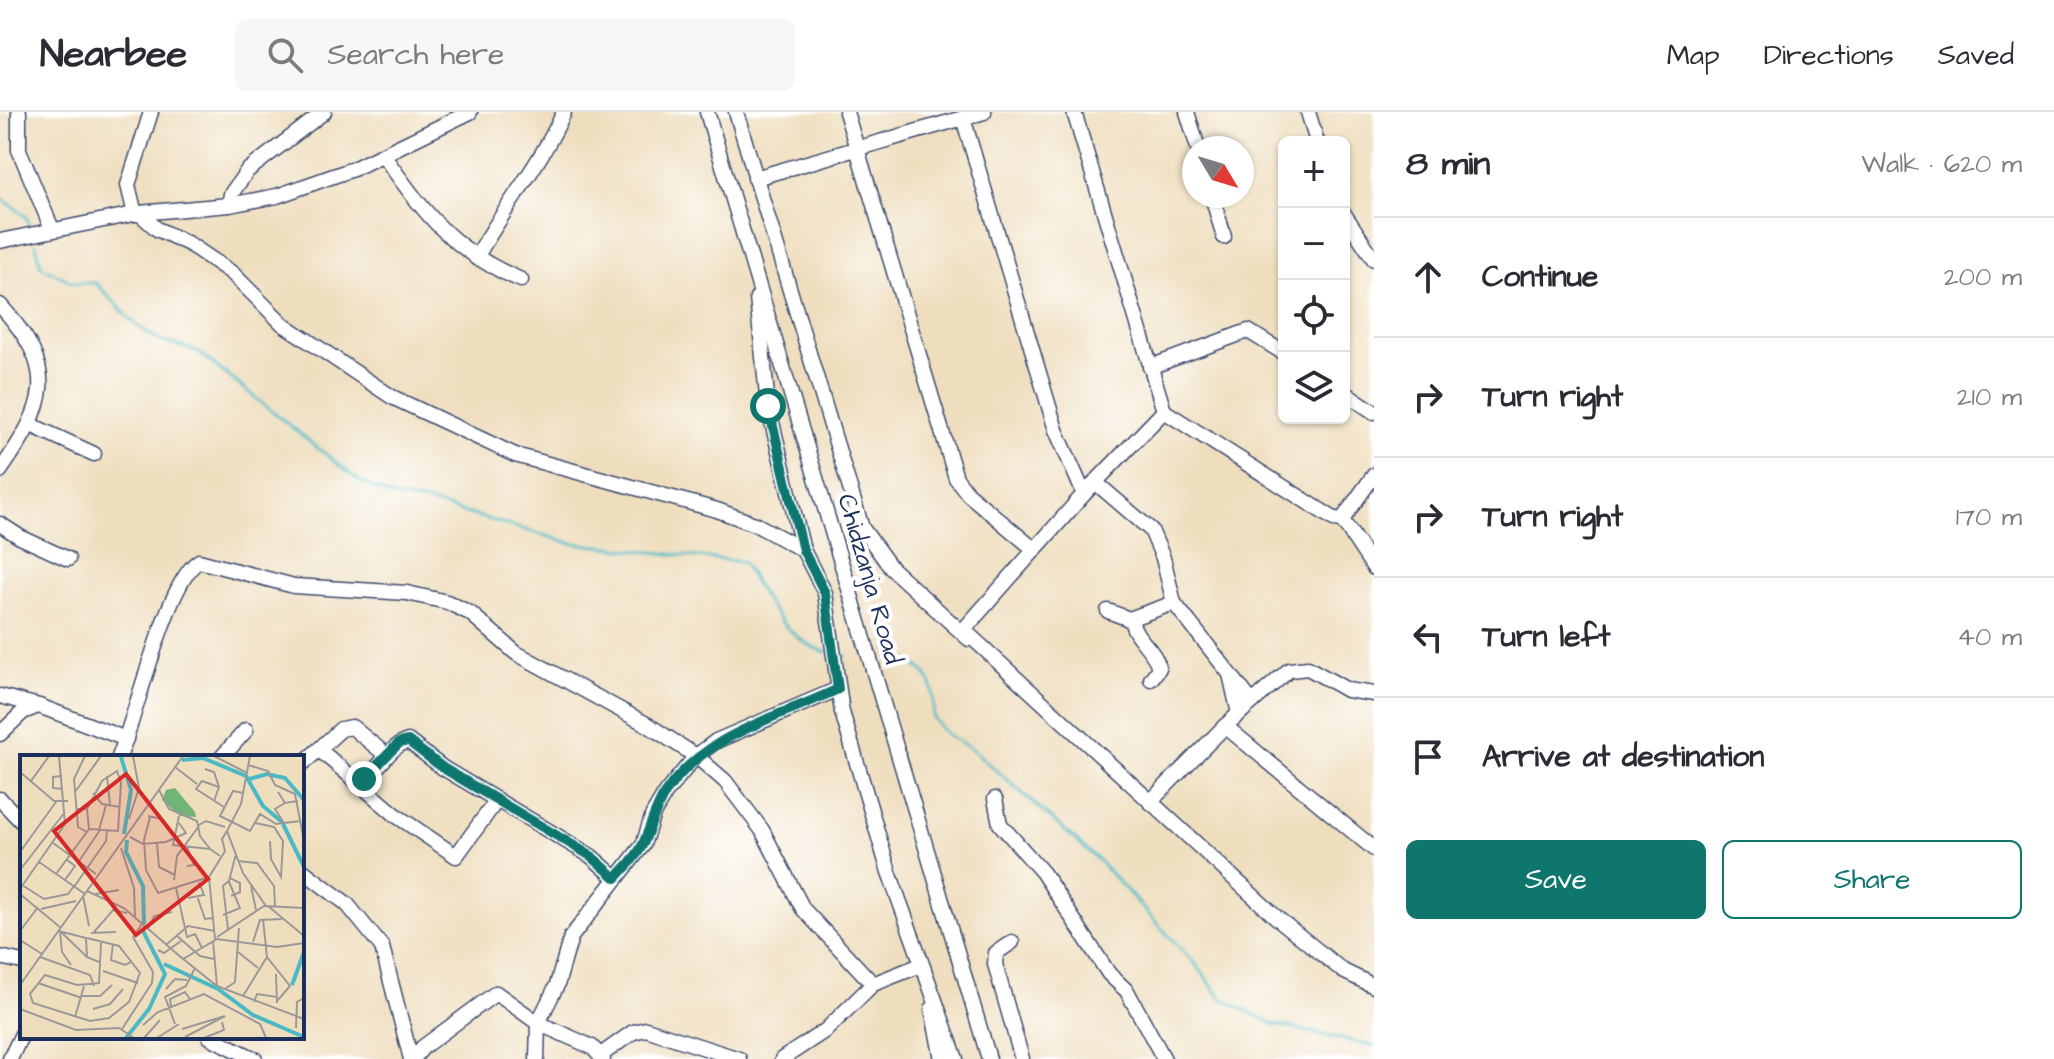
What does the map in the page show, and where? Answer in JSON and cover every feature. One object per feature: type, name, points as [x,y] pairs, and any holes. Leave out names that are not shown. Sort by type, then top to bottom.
[{"type":"street","points":[[19,112],[19,150],[52,229]]},
{"type":"street","points":[[151,112],[128,185],[137,214],[232,273],[283,324],[392,397],[515,455],[717,510],[755,524],[803,550]]},
{"type":"street","points":[[229,205],[231,194],[247,171],[324,112]]},
{"type":"street","points":[[0,241],[137,214],[229,205],[297,190],[384,156],[470,112]]},
{"type":"street","points":[[476,258],[506,205],[539,163],[564,112]]},
{"type":"street","name":"Chidzanja Road","points":[[707,112],[989,1059]]},
{"type":"street","points":[[736,112],[862,528],[882,560],[1276,917],[1343,971],[1374,986]]},
{"type":"street","points":[[846,112],[956,478],[968,494],[1035,550]]},
{"type":"street","points":[[755,178],[984,112]]},
{"type":"street","points":[[1074,112],[1164,411],[1334,519],[1342,520],[1374,568]]},
{"type":"street","points":[[1187,112],[1194,136]]},
{"type":"street","points":[[1308,112],[1315,136]]},
{"type":"street","points":[[963,118],[1056,430],[1084,494]]},
{"type":"street","points":[[384,156],[437,227],[476,258],[521,280]]},
{"type":"street","points":[[1216,208],[1224,237]]},
{"type":"street","points":[[1350,223],[1374,259]]},
{"type":"street","points":[[755,273],[768,406],[803,550],[825,593],[838,689],[889,872],[956,1059]]},
{"type":"street","points":[[0,305],[23,334],[37,361],[40,387],[31,425],[0,471]]},
{"type":"street","points":[[1150,367],[1248,331],[1282,352]]},
{"type":"street","points":[[1350,396],[1374,412]]},
{"type":"street","points":[[970,639],[967,626],[1084,494],[1164,411]]},
{"type":"street","points":[[31,425],[94,454]]},
{"type":"street","points":[[1342,520],[1374,475]]},
{"type":"street","points":[[1095,482],[1151,530],[1163,558],[1174,603],[1252,702]]},
{"type":"street","points":[[0,524],[20,537],[68,559]]},
{"type":"street","points":[[120,755],[170,610],[193,564],[207,560],[294,586],[407,593],[458,606],[516,653],[625,711],[696,756],[725,781],[762,830],[810,919],[873,984]]},
{"type":"street","points":[[1108,611],[1131,619],[1174,603]]},
{"type":"street","points":[[1131,619],[1138,636],[1157,659],[1159,668],[1151,679]]},
{"type":"street","points":[[1150,802],[1225,726],[1279,677],[1299,666],[1347,690],[1374,694]]},
{"type":"street","points":[[1230,674],[1239,714]]},
{"type":"street","points":[[537,1059],[538,1023],[557,985],[571,937],[643,845],[653,814],[666,792],[696,756],[716,741],[838,689]]},
{"type":"street","points":[[0,696],[39,706],[126,739]]},
{"type":"street","points":[[0,734],[23,712],[39,706]]},
{"type":"street","points":[[1225,726],[1374,849]]},
{"type":"street","points":[[304,762],[341,729],[352,727],[386,755]]},
{"type":"street","points":[[224,755],[246,730]]},
{"type":"street","points":[[356,781],[364,779],[386,755],[408,741],[443,768],[591,856],[616,878]]},
{"type":"street","points":[[316,752],[327,754],[397,816],[456,856],[497,800]]},
{"type":"street","points":[[0,799],[20,820]]},
{"type":"street","points":[[995,799],[1000,824],[1043,873],[1109,974],[1127,991],[1163,1059]]},
{"type":"street","points":[[304,872],[347,904],[382,947],[412,1059]]},
{"type":"street","points":[[1012,942],[996,953],[995,964],[1022,1059]]},
{"type":"street","points":[[0,957],[20,962]]},
{"type":"street","points":[[782,1059],[826,1030],[873,984],[921,965]]},
{"type":"street","points":[[412,1059],[423,1047],[496,993],[538,1023],[581,1041],[602,1057],[633,1032],[646,1029],[739,1059]]},
{"type":"street","points":[[930,993],[934,1031],[942,1059]]},
{"type":"street","points":[[10,1059],[20,1038]]},
{"type":"street","points":[[214,1039],[255,1059]]},
{"type":"waterway","points":[[0,197],[26,216],[31,230]]},
{"type":"waterway","points":[[36,244],[41,266],[74,283],[96,283],[135,324],[158,340],[197,351],[359,481],[393,497],[427,502],[571,543],[743,562],[767,603],[788,628],[800,639],[827,652]]},
{"type":"waterway","points":[[887,649],[926,674],[933,691],[933,718],[946,734],[972,749],[1097,859],[1198,967],[1221,998],[1273,1024],[1374,1046]]},
{"type":"waterway","points":[[838,654],[846,656]]},
{"type":"route","points":[[364,779],[399,743],[408,741],[473,787],[591,856],[616,878],[643,845],[653,814],[666,792],[696,756],[716,741],[789,713],[838,689],[827,600],[803,550],[768,406]]}]
